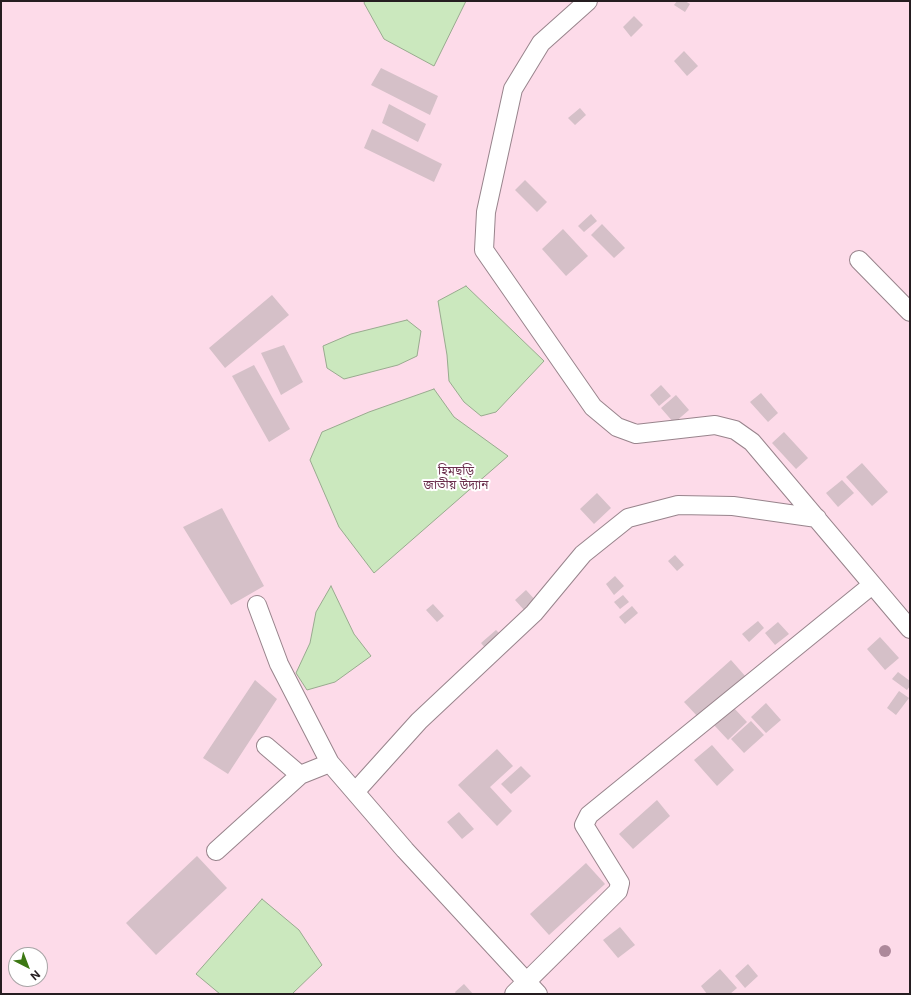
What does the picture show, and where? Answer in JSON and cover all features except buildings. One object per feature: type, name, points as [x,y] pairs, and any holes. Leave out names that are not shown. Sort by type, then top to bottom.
[{"type":"street","points":[[588,1],[541,43],[513,89],[486,212],[484,250],[593,407],[617,427],[636,434],[715,425],[735,430],[752,442],[910,630]]},
{"type":"street","points":[[859,260],[910,312]]},
{"type":"street","points":[[355,792],[419,721],[534,613],[583,554],[628,518],[678,505],[733,506],[817,518]]},
{"type":"street","points":[[514,994],[533,988],[618,891],[620,883],[584,825],[589,816],[872,585]]},
{"type":"street","points":[[257,605],[279,664],[330,763],[405,850],[533,988]]},
{"type":"street","points":[[266,746],[300,775]]},
{"type":"street","points":[[216,851],[300,775],[330,763]]},
{"type":"green space","name":"হিমছড়ি জাতীয় উদ্যান","points":[[1,1],[910,1],[910,994],[1,994]]},
{"type":"shaded area","points":[[365,1],[466,1],[434,66],[384,39],[364,3]]},
{"type":"shaded area","points":[[466,286],[544,361],[496,412],[481,416],[464,402],[449,381],[447,355],[438,301]]},
{"type":"shaded area","points":[[407,320],[421,331],[417,356],[398,365],[344,379],[327,368],[323,346],[351,334]]},
{"type":"shaded area","points":[[434,389],[454,417],[508,456],[374,573],[339,527],[310,460],[322,432],[369,412]]},
{"type":"shaded area","points":[[331,586],[354,634],[371,656],[335,682],[307,690],[296,673],[310,643],[316,612]]},
{"type":"shaded area","points":[[262,899],[299,930],[322,965],[292,994],[220,994],[196,974]]}]
